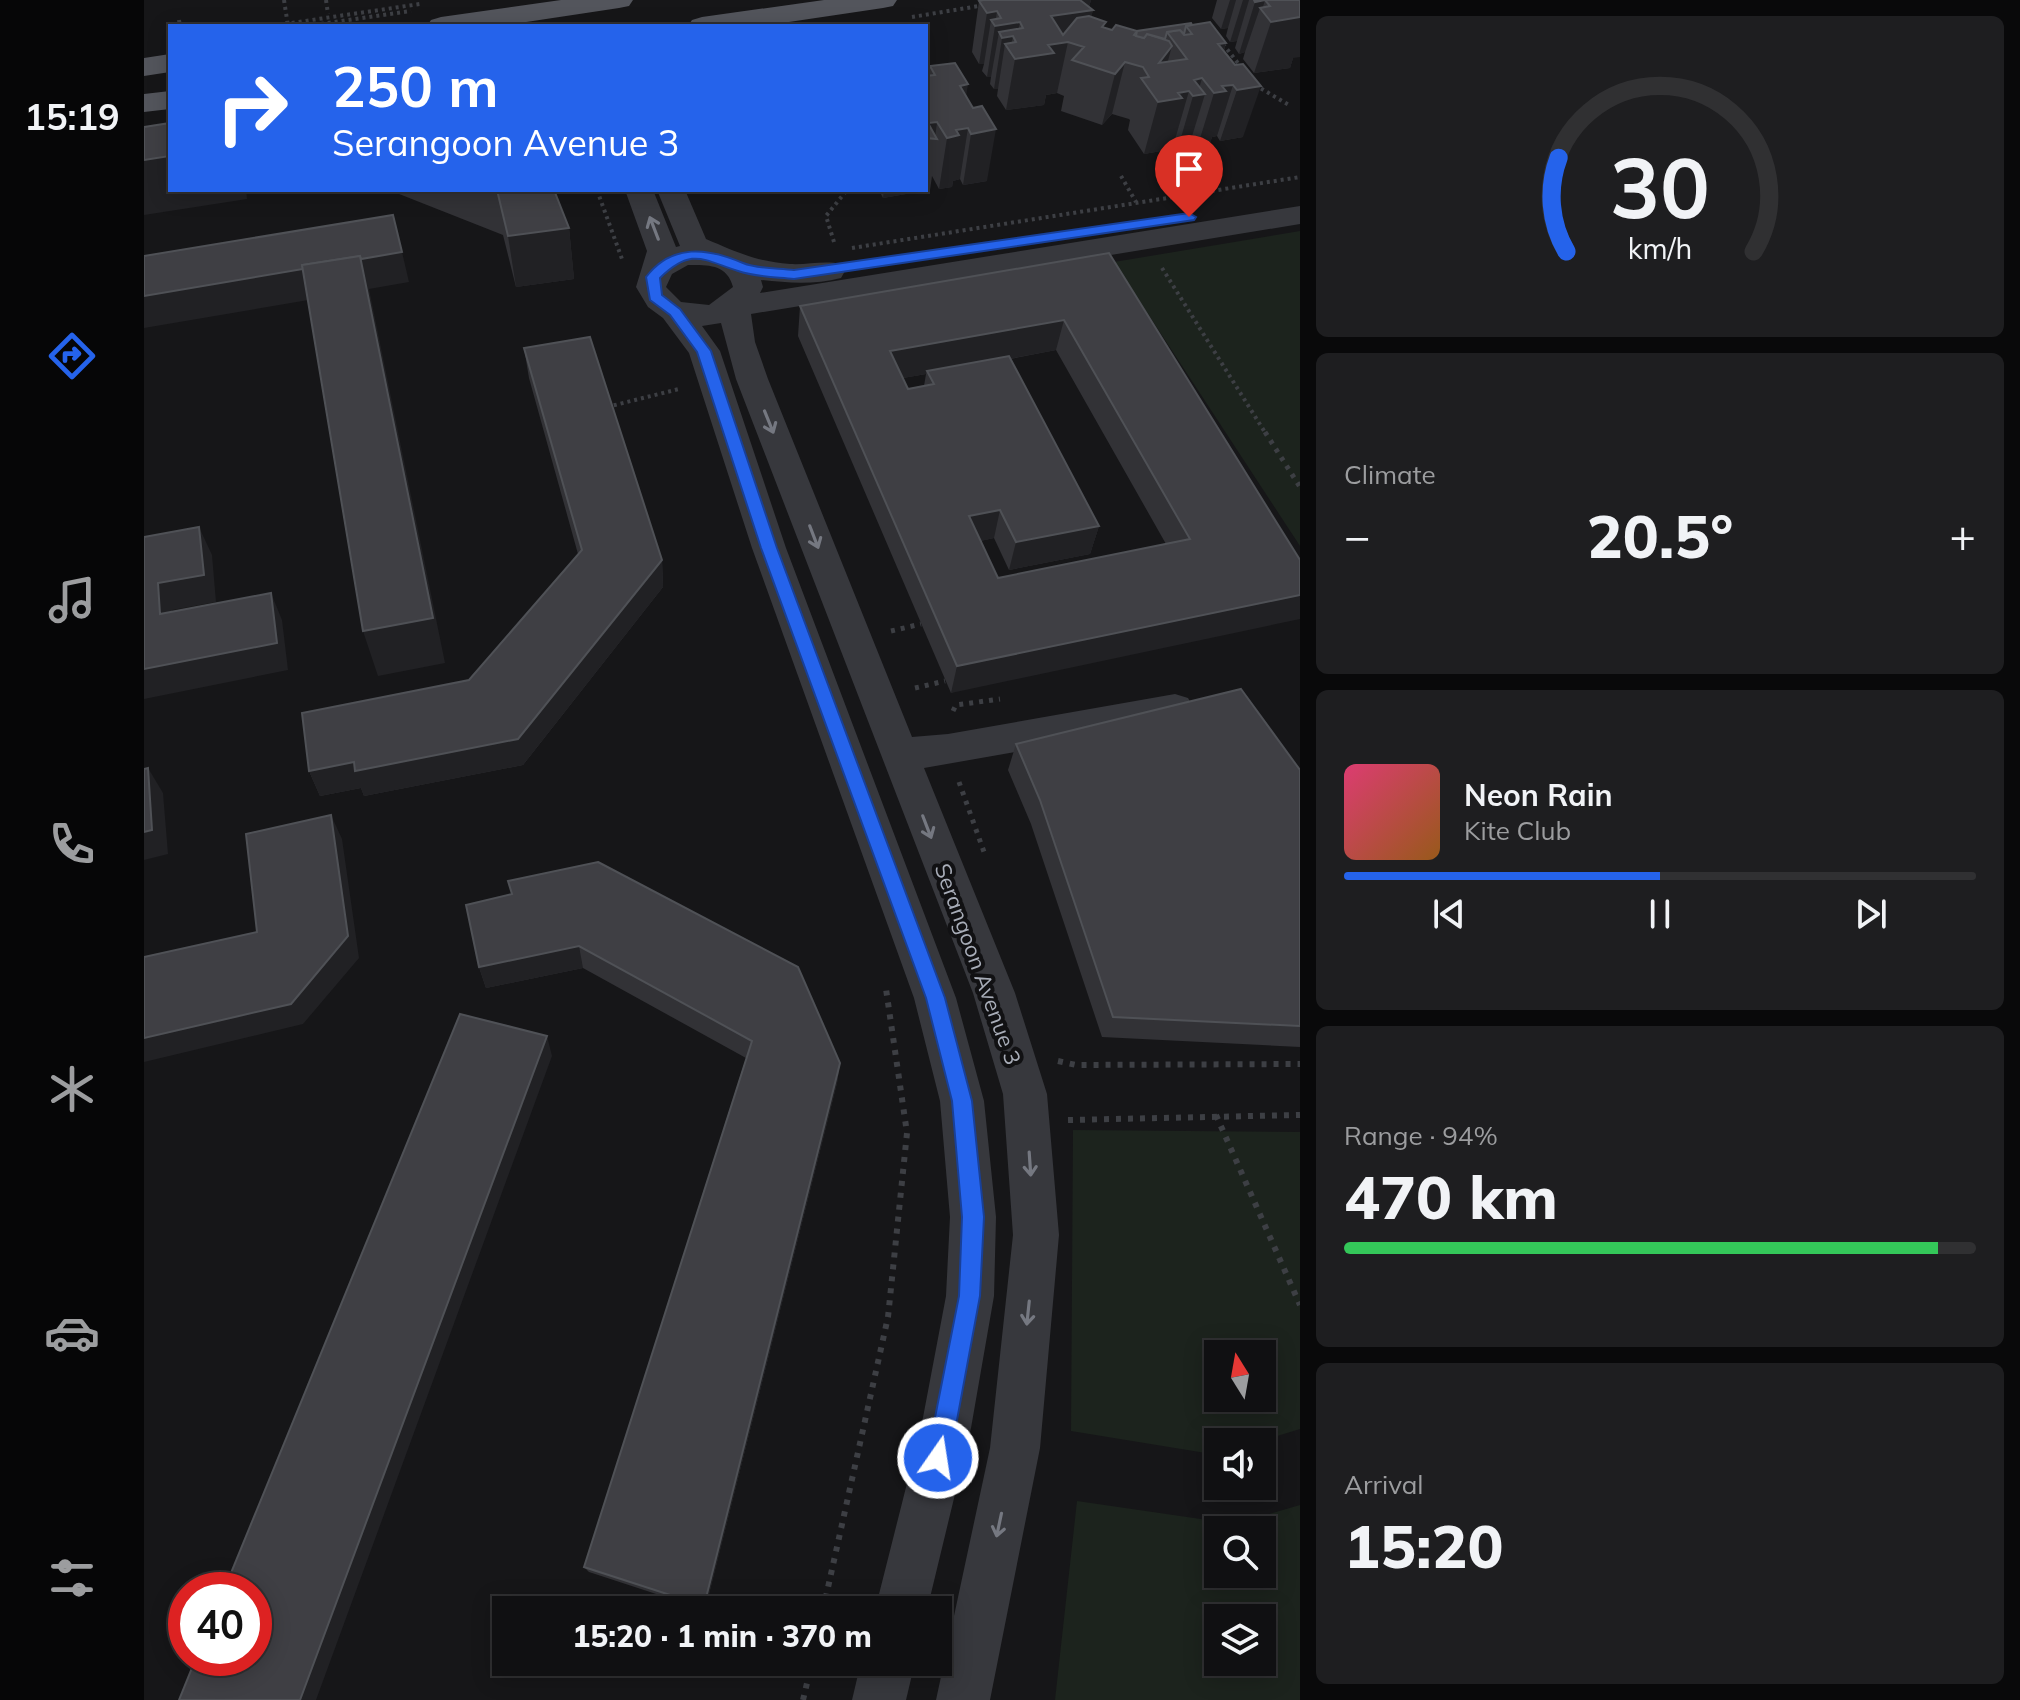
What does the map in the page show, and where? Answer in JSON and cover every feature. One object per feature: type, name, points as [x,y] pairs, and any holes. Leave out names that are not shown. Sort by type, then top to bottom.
[{"type":"main road","points":[[433,12],[619,0]]},
{"type":"main road","points":[[726,24],[890,10]]},
{"type":"main road","points":[[144,67],[168,63]]},
{"type":"main road","points":[[144,103],[168,100]]},
{"type":"street","points":[[640,192],[662,251],[667,290],[704,351],[769,548],[935,998],[962,1101],[973,1217],[970,1296],[946,1428],[904,1596]]},
{"type":"street","points":[[672,192],[694,245],[728,261]]},
{"type":"street","points":[[667,290],[705,316],[734,307],[1246,215],[1300,197]]},
{"type":"street","points":[[667,290],[683,255],[794,274],[1246,215],[1300,215]]},
{"type":"street","name":"Serangoon Avenue 3","points":[[728,261],[747,277],[748,287],[734,307],[739,342],[994,993],[1025,1094],[1036,1235],[1015,1448],[963,1700]]},
{"type":"street","points":[[739,342],[751,326],[780,307],[816,294]]},
{"type":"street","points":[[899,754],[948,750],[1208,703]]},
{"type":"street","points":[[879,1700],[885,1676]]},
{"type":"path","points":[[284,0],[288,24]]},
{"type":"path","points":[[326,0],[328,14]]},
{"type":"path","points":[[388,0],[393,11]]},
{"type":"path","points":[[890,10],[989,5]]},
{"type":"path","points":[[296,24],[393,11],[433,12]]},
{"type":"path","points":[[318,24],[393,11],[433,12]]},
{"type":"path","points":[[1221,41],[1255,85],[1289,105]]},
{"type":"path","points":[[1121,176],[1136,202]]},
{"type":"path","points":[[838,250],[1300,177]]},
{"type":"path","points":[[598,192],[626,270]]},
{"type":"path","points":[[834,243],[826,216],[845,192]]},
{"type":"path","points":[[1155,256],[1300,487]]},
{"type":"path","points":[[606,407],[685,387],[678,374]]},
{"type":"path","points":[[881,633],[921,624]]},
{"type":"path","points":[[904,691],[945,681]]},
{"type":"path","points":[[956,705],[1000,699]]},
{"type":"path","points":[[826,1596],[888,1317],[907,1133],[884,974]]},
{"type":"path","points":[[1053,1059],[1076,1065],[1300,1064]]},
{"type":"path","points":[[1216,1115],[1300,1305]]},
{"type":"path","points":[[1063,1121],[1300,1115]]},
{"type":"path","points":[[803,1700],[809,1676]]},
{"type":"shaded area","points":[[1300,231],[1300,546],[1114,262]]},
{"type":"shaded area","points":[[1073,1130],[1300,1132],[1300,1429],[1276,1436],[1276,1428],[1204,1428],[1204,1453],[1071,1431]]},
{"type":"shaded area","points":[[1077,1501],[1204,1519],[1204,1588],[1276,1588],[1276,1516],[1262,1516],[1300,1505],[1300,1700],[1055,1700]]},
{"type":"building","points":[[1080,0],[1093,10],[1051,16],[1063,35],[1077,18],[1089,16],[1106,22],[1102,27],[1112,30],[1116,25],[1137,31],[1134,35],[1144,38],[1147,34],[1169,41],[1172,46],[1159,63],[1187,59],[1167,32],[1180,30],[1184,35],[1192,34],[1186,26],[1210,22],[1226,43],[1218,44],[1235,65],[1243,64],[1261,86],[1237,90],[1233,85],[1222,86],[1226,91],[1214,93],[1202,78],[1194,80],[1205,94],[1193,96],[1189,91],[1178,93],[1182,98],[1158,102],[1141,78],[1149,77],[1143,67],[1125,62],[1115,74],[1072,60],[1084,47],[1068,42],[1048,45],[1054,53],[1015,59],[1005,44],[1016,42],[1013,36],[1002,38],[999,32],[1023,28],[1020,22],[995,26],[991,20],[1001,18],[997,11],[987,13],[979,1]]},
{"type":"building","points":[[1265,0],[1300,0],[1300,17],[1271,22],[1260,8],[1270,6]]},
{"type":"building","points":[[1191,23],[1186,26],[1184,34],[1180,30],[1167,32],[1165,39],[1147,34],[1144,38],[1136,36],[1137,31]]},
{"type":"building","points":[[955,63],[968,84],[960,86],[973,108],[982,106],[996,129],[971,134],[968,128],[956,130],[959,135],[947,138],[937,122],[928,123],[928,76],[935,75],[930,66]]},
{"type":"building","points":[[168,123],[168,156],[144,160],[144,127]]},
{"type":"building","points":[[928,123],[937,139],[928,138]]},
{"type":"building","points":[[497,192],[555,192],[569,228],[508,236]]},
{"type":"building","points":[[393,215],[402,252],[302,265],[303,269],[144,296],[144,256]]},
{"type":"building","points":[[1109,253],[1300,560],[1300,595],[957,666],[800,306]],"holes":[[[1064,320],[1190,539],[998,578],[969,516],[1000,510],[1016,542],[1099,526],[1009,356],[927,371],[934,384],[908,389],[890,351]]]},
{"type":"building","points":[[360,256],[433,618],[363,631],[302,265]]},
{"type":"building","points":[[590,337],[662,560],[518,739],[355,771],[354,762],[309,771],[302,713],[469,680],[582,550],[524,348]]},
{"type":"building","points":[[199,527],[204,575],[158,583],[160,614],[271,593],[277,643],[144,669],[144,537]]},
{"type":"building","points":[[1241,689],[1300,770],[1300,1026],[1113,1017],[1040,800],[1016,744]]},
{"type":"building","points":[[148,768],[152,830],[144,832],[144,769]]},
{"type":"building","points":[[331,815],[348,936],[291,1004],[144,1038],[144,957],[257,932],[246,834]]},
{"type":"building","points":[[598,862],[798,967],[840,1063],[707,1596],[673,1596],[584,1567],[752,1041],[579,946],[479,967],[466,905],[512,894],[508,881]]},
{"type":"building","points":[[460,1014],[547,1036],[300,1700],[179,1700],[189,1676],[272,1676],[272,1572],[231,1572]]},
{"type":"route","points":[[938,1458],[970,1296],[973,1217],[962,1101],[935,998],[769,548],[704,351],[675,312],[655,297],[651,287],[653,277],[670,260],[699,253],[715,255],[740,267],[794,274],[848,269],[1189,217]]}]
